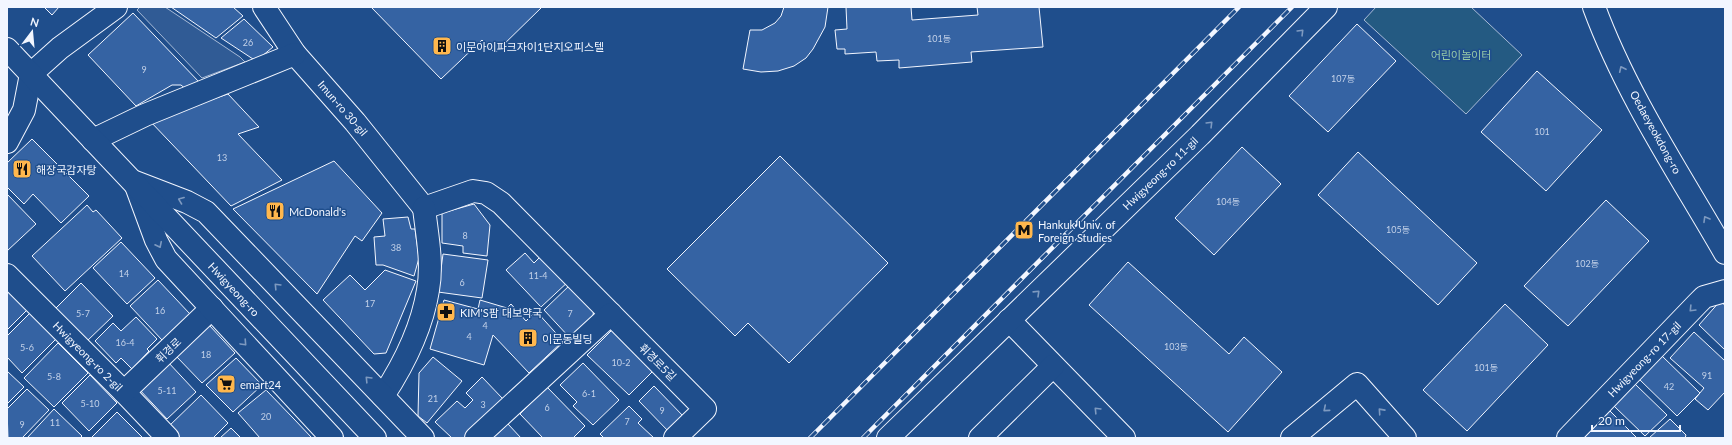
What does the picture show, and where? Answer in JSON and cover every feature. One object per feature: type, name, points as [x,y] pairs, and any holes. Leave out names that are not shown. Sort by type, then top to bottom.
[{"type":"street","points":[[7,142],[24,110],[31,74],[60,48],[116,7]]},
{"type":"street","name":"Imun-ro 30-gil","points":[[264,7],[295,54],[356,122],[424,208]]},
{"type":"street","name":"Hwigyeong-ro 11-gil","points":[[888,438],[1200,135],[1326,7]]},
{"type":"street","name":"Oedaeyeokdong-ro","points":[[1594,7],[1626,78],[1645,115],[1725,253]]},
{"type":"street","name":"Hwigyeong-ro","points":[[7,49],[135,182],[375,438]]},
{"type":"street","points":[[93,140],[145,115],[295,54]]},
{"type":"street","points":[[135,182],[156,240],[166,258],[332,438]]},
{"type":"street","points":[[135,182],[187,202],[206,212],[424,438]]},
{"type":"street","name":"휘경로5길","points":[[424,208],[473,191],[479,191],[501,203],[705,409],[675,438]]},
{"type":"street","points":[[383,396],[400,369],[408,352],[423,312],[428,290],[429,256],[424,208]]},
{"type":"street","name":"Hwigyeong-ro 2-gil","points":[[7,276],[124,392],[168,438]]},
{"type":"street","name":"Hwigyeong-ro 17-gil","points":[[1568,438],[1704,297],[1725,290]]},
{"type":"street","name":"휘경로","points":[[124,392],[212,308]]},
{"type":"street","points":[[476,438],[611,314]]},
{"type":"street","points":[[1009,320],[1124,438]]},
{"type":"street","points":[[980,438],[1053,366]]},
{"type":"street","points":[[1292,438],[1356,384],[1406,438]]},
{"type":"green space","name":"어린이놀이터","points":[[1376,7],[1471,7],[1522,55],[1466,114],[1364,20]]},
{"type":"shaded area","points":[[140,7],[165,7],[240,57],[245,62],[202,78],[137,10]]},
{"type":"building","points":[[44,7],[59,7],[52,15]]},
{"type":"building","points":[[171,7],[233,7],[243,16],[216,38]]},
{"type":"building","name":"이문아이파크자이1단지오피스텔","points":[[371,7],[542,7],[495,53],[482,40],[441,79]]},
{"type":"building","points":[[784,7],[828,7],[825,27],[813,49],[806,58],[794,66],[778,71],[761,72],[743,69],[750,30],[762,30],[775,23],[781,16]]},
{"type":"building","points":[[846,7],[911,7],[912,20],[978,15],[977,7],[1039,7],[1043,47],[971,52],[972,62],[899,68],[899,60],[877,61],[876,52],[845,54],[845,49],[837,49],[835,30],[847,29]]},
{"type":"building","points":[[133,13],[200,83],[188,91],[181,85],[172,85],[136,106],[88,55]]},
{"type":"building","points":[[244,19],[273,47],[256,61],[221,38]]},
{"type":"building","points":[[1357,24],[1396,61],[1328,132],[1289,96]]},
{"type":"building","points":[[1537,71],[1602,130],[1546,191],[1481,132]]},
{"type":"building","points":[[228,94],[259,127],[238,134],[282,180],[231,206],[149,120]]},
{"type":"building","points":[[32,139],[89,196],[61,223],[33,194],[24,204],[7,187],[7,163]]},
{"type":"building","points":[[1242,147],[1281,184],[1214,255],[1175,218]]},
{"type":"building","points":[[1358,152],[1477,263],[1438,305],[1318,195]]},
{"type":"building","points":[[780,156],[888,263],[789,363],[748,323],[735,336],[667,269]]},
{"type":"building","points":[[334,161],[382,213],[362,241],[355,236],[317,294],[233,209]]},
{"type":"building","points":[[7,194],[36,224],[7,251]]},
{"type":"building","points":[[1606,200],[1649,241],[1568,326],[1524,286]]},
{"type":"building","points":[[474,204],[490,225],[487,256],[463,253],[463,246],[442,243],[442,213]]},
{"type":"building","points":[[87,205],[93,212],[96,210],[122,238],[65,291],[32,256]]},
{"type":"building","points":[[408,217],[411,229],[415,229],[419,258],[414,276],[383,265],[376,265],[374,237],[385,236],[383,219]]},
{"type":"building","points":[[121,242],[155,278],[127,304],[93,268]]},
{"type":"building","points":[[545,252],[570,280],[541,307],[506,270],[525,253],[534,263]]},
{"type":"building","points":[[443,254],[488,260],[482,298],[438,292]]},
{"type":"building","points":[[1128,262],[1229,354],[1244,337],[1282,372],[1228,432],[1089,305]]},
{"type":"building","points":[[385,270],[416,281],[386,353],[374,354],[323,300],[350,275],[365,290]]},
{"type":"building","points":[[158,280],[190,314],[162,340],[130,306]]},
{"type":"building","points":[[81,283],[113,316],[86,342],[54,310]]},
{"type":"building","points":[[572,283],[594,307],[593,316],[570,338],[544,310]]},
{"type":"building","points":[[7,287],[29,308],[7,330]]},
{"type":"building","name":"이문동빌딩","points":[[444,300],[478,309],[480,300],[507,308],[511,304],[526,321],[536,311],[563,341],[529,373],[493,335],[484,365],[430,349]]},
{"type":"building","points":[[1721,300],[1725,306],[1725,350],[1699,325]]},
{"type":"building","points":[[1505,304],[1548,345],[1467,431],[1423,390]]},
{"type":"building","points":[[31,312],[57,338],[22,373],[7,357],[7,336]]},
{"type":"building","points":[[136,317],[157,339],[147,349],[149,351],[132,369],[121,358],[116,363],[95,341],[113,323],[121,331]]},
{"type":"building","points":[[209,325],[235,353],[202,383],[176,356]]},
{"type":"building","points":[[613,329],[654,370],[629,395],[587,355]]},
{"type":"building","points":[[1694,332],[1725,361],[1725,392],[1708,410],[1695,399],[1704,388],[1670,358]]},
{"type":"building","points":[[58,343],[88,373],[54,407],[24,378]]},
{"type":"building","points":[[1661,355],[1700,393],[1677,416],[1638,378]]},
{"type":"building","points":[[433,357],[462,381],[427,423],[418,416],[419,373]]},
{"type":"building","points":[[236,358],[262,385],[233,412],[206,385]]},
{"type":"building","points":[[167,361],[196,392],[167,419],[138,388]]},
{"type":"building","points":[[583,363],[619,400],[593,425],[573,406],[577,402],[560,385]]},
{"type":"building","points":[[7,371],[24,387],[7,404]]},
{"type":"building","points":[[90,375],[117,403],[89,431],[62,403]]},
{"type":"building","points":[[482,377],[503,399],[465,438],[452,438],[435,422],[457,401],[465,408],[473,400],[466,393]]},
{"type":"building","points":[[1635,384],[1667,415],[1645,436],[1614,406]]},
{"type":"building","points":[[654,386],[685,418],[670,433],[639,401]]},
{"type":"building","points":[[547,387],[585,426],[573,438],[543,438],[520,414]]},
{"type":"building","points":[[27,389],[49,410],[22,438],[8,438],[7,409]]},
{"type":"building","points":[[266,390],[312,438],[260,438],[238,413]]},
{"type":"building","points":[[201,395],[228,423],[213,438],[177,438],[167,428]]},
{"type":"building","points":[[629,406],[642,419],[638,423],[654,438],[604,438],[600,434]]},
{"type":"building","points":[[54,409],[82,436],[80,438],[27,438]]},
{"type":"building","points":[[1610,411],[1637,438],[1584,438]]},
{"type":"building","points":[[117,412],[143,438],[91,438]]},
{"type":"building","points":[[1670,419],[1686,435],[1685,438],[1649,438]]},
{"type":"building","points":[[508,424],[521,438],[493,438]]},
{"type":"building","points":[[231,428],[241,438],[220,438]]},
{"type":"railway","points":[[810,438],[1239,7]]},
{"type":"railway","points":[[863,438],[1292,7]]},
{"type":"place","name":"이문아이파크자이1단지오피스텔","points":[[442,46]]},
{"type":"place","name":"해장국감자탕","points":[[22,169]]},
{"type":"place","name":"McDonald's","points":[[275,211]]},
{"type":"place","name":"Hankuk Univ. of Foreign Studies","points":[[1024,230]]},
{"type":"place","name":"KIM'S팜 대보약국","points":[[446,312]]},
{"type":"place","name":"이문동빌딩","points":[[528,338]]},
{"type":"place","name":"emart24","points":[[226,384]]}]
